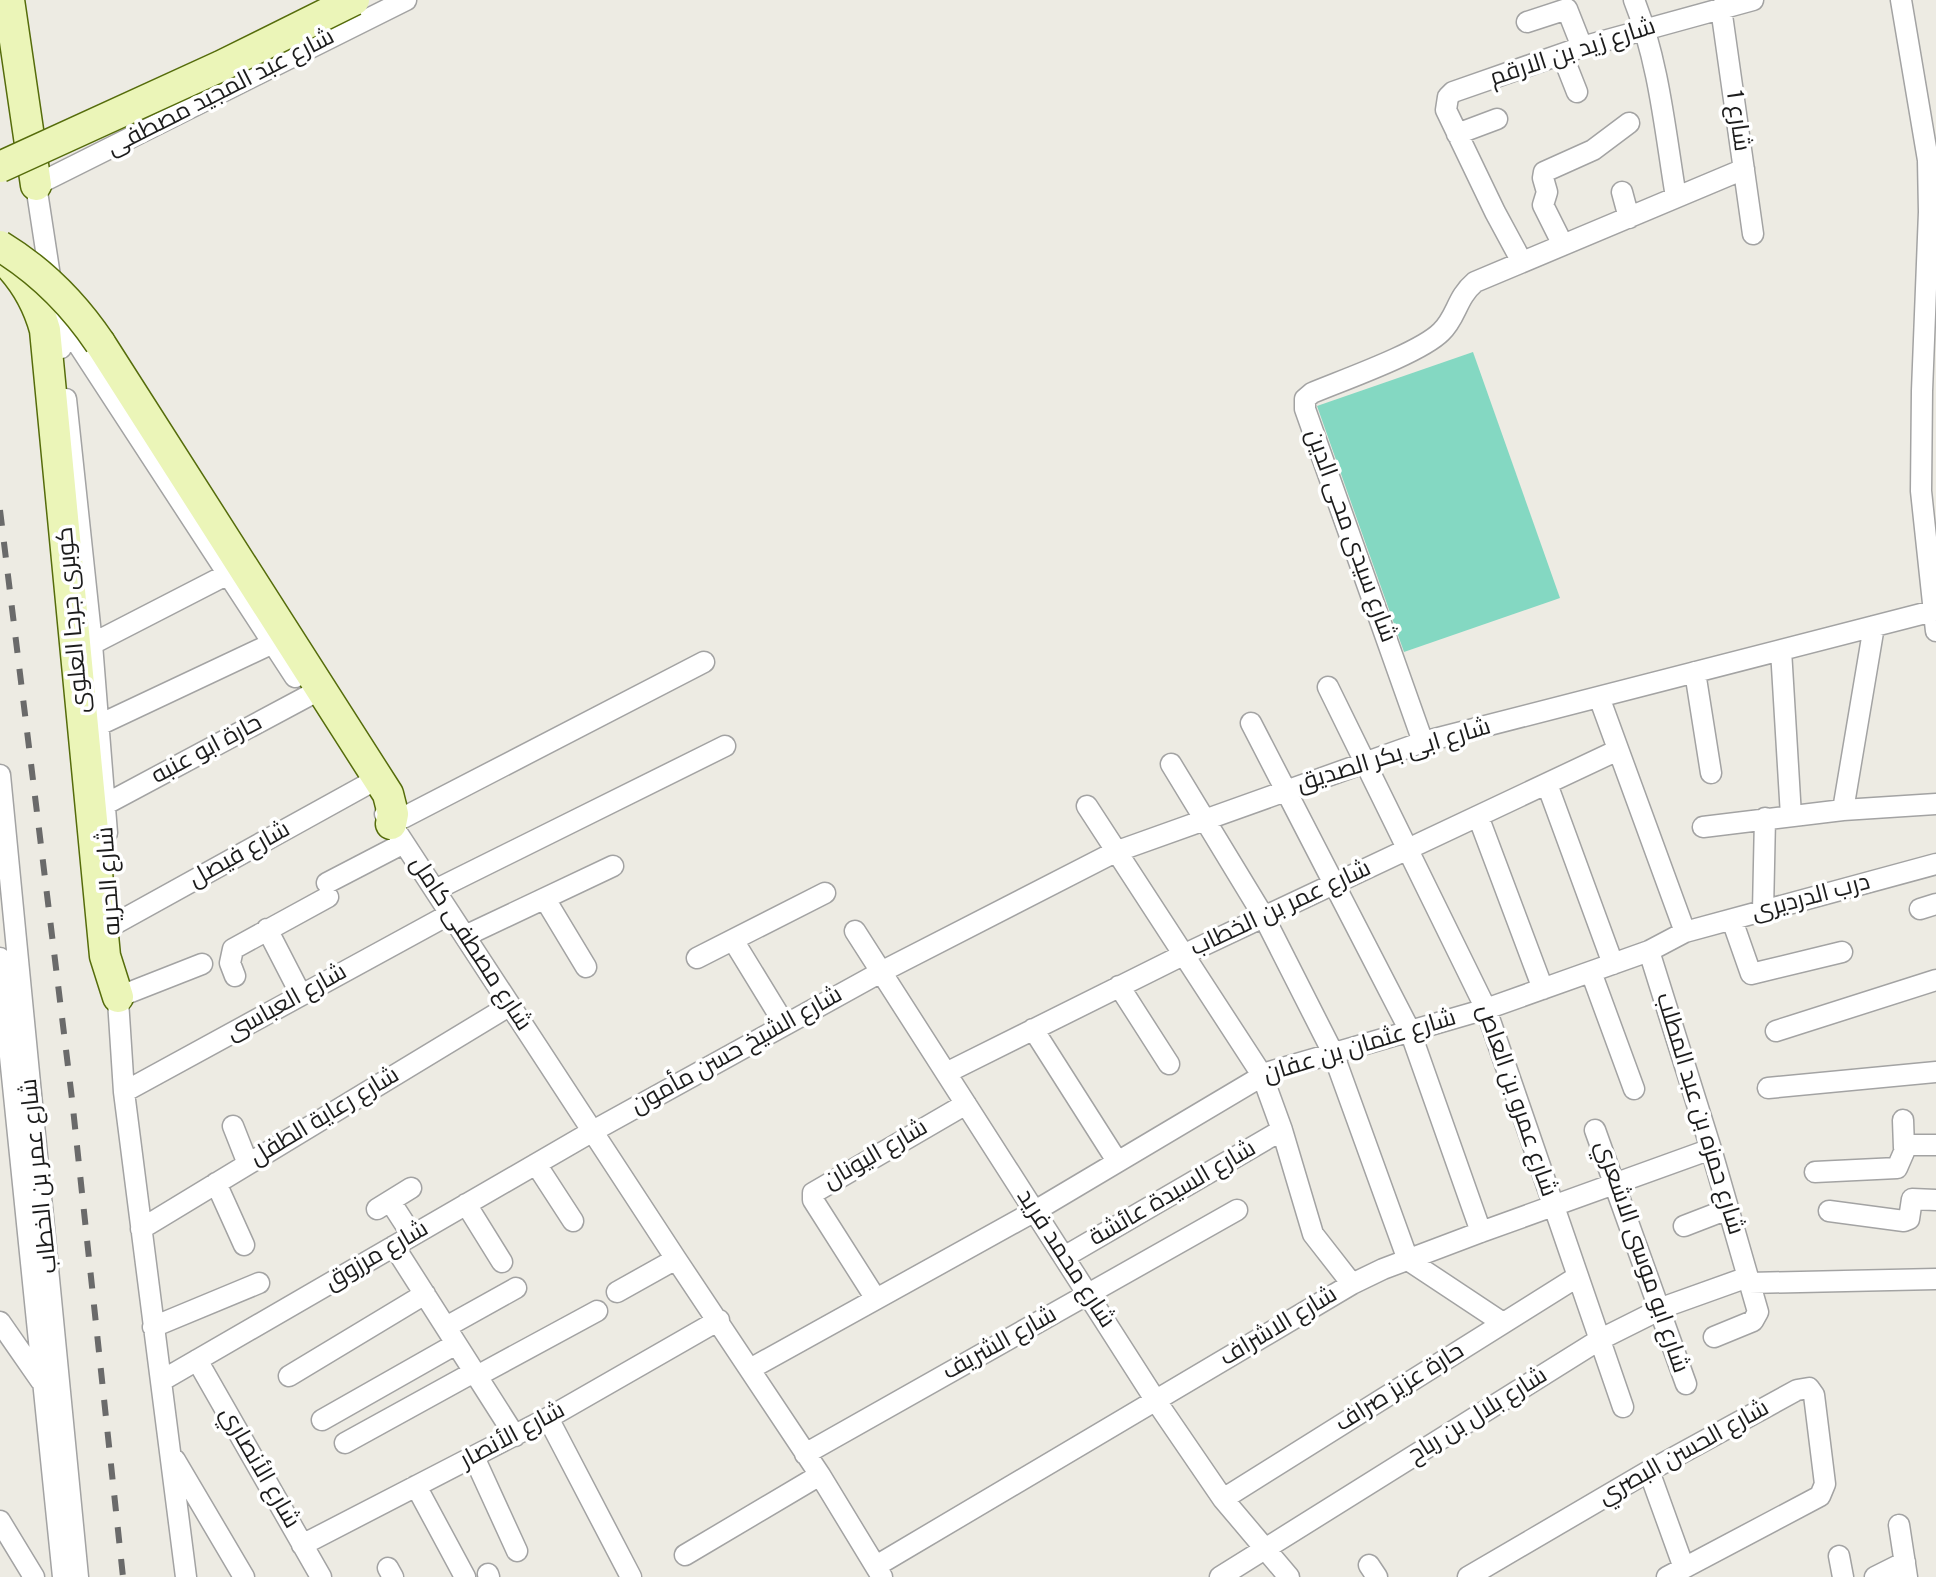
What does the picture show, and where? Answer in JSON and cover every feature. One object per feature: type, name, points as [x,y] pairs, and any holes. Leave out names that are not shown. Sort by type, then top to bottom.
[{"type":"street","points":[[9,0],[36,185]]},
{"type":"street","points":[[0,167],[221,66],[354,0]]},
{"type":"street","name":"شارع عبد المجيد مصطفى","points":[[36,185],[406,0]]},
{"type":"street","points":[[1634,0],[1645,28],[1676,197]]},
{"type":"street","name":"شارع زيد بن الارقم","points":[[1457,134],[1445,103],[1453,92],[1582,47],[1753,0]]},
{"type":"street","points":[[1901,0],[1928,160],[1929,212],[1920,442],[1921,491],[1934,621]]},
{"type":"street","name":"شارع 1","points":[[1721,8],[1753,234]]},
{"type":"street","points":[[1527,22],[1567,9],[1582,47]]},
{"type":"street","points":[[1562,54],[1577,92]]},
{"type":"street","points":[[1497,119],[1457,134],[1522,262]]},
{"type":"street","points":[[1563,245],[1543,205],[1547,192],[1544,172],[1593,150],[1629,123]]},
{"type":"street","name":"شارع سيدى محى الدين","points":[[1423,742],[1305,409],[1305,399],[1312,393],[1429,342],[1448,325],[1457,302],[1475,282],[1744,169]]},
{"type":"street","name":"شارع الحريه","points":[[36,185],[57,311],[92,644],[106,804],[124,1092],[186,1577]]},
{"type":"street","points":[[1622,192],[1629,218]]},
{"type":"street","points":[[0,246],[54,286],[100,343],[388,794],[398,833]]},
{"type":"street","name":"كوبرى جرجا العلوى","points":[[0,256],[15,270],[34,298],[48,347],[105,956],[118,997]]},
{"type":"street","name":"شارع مصطفى كامل","points":[[57,311],[509,1006],[719,1320],[879,1572]]},
{"type":"street","points":[[92,644],[228,574]]},
{"type":"street","name":"شارع ابى بكر الصديق","points":[[881,972],[1115,852],[1423,742],[1874,626],[1934,621]]},
{"type":"street","points":[[1843,810],[1874,626]]},
{"type":"street","points":[[99,725],[273,643]]},
{"type":"street","points":[[1781,650],[1791,816]]},
{"type":"street","points":[[235,976],[230,963],[233,949],[327,890],[398,833],[704,662]]},
{"type":"street","points":[[1695,672],[1711,773]]},
{"type":"street","name":"شارع عمرو بن العاص","points":[[1328,687],[1486,1009],[1623,1407]]},
{"type":"street","name":"حارة ابو عنبه","points":[[106,804],[308,696]]},
{"type":"street","points":[[1599,697],[1685,932]]},
{"type":"street","points":[[1251,723],[1410,1031],[1481,1232]]},
{"type":"street","points":[[435,890],[725,746]]},
{"type":"street","name":"شارع عمر بن الخطاب","points":[[946,1073],[1183,955],[1618,750]]},
{"type":"street","points":[[1171,764],[1264,917],[1333,1053],[1408,1260],[1503,1323]]},
{"type":"street","name":"شارع عمر بن الخطاب","points":[[0,775],[77,1541],[78,1577]]},
{"type":"street","points":[[1547,784],[1613,964]]},
{"type":"street","name":"شارع فيصل","points":[[113,925],[366,785]]},
{"type":"street","points":[[1703,827],[1843,810],[1936,804]]},
{"type":"street","points":[[1087,806],[1262,1075],[1313,1234],[1352,1284]]},
{"type":"street","points":[[1478,816],[1543,989]]},
{"type":"street","points":[[1763,911],[1765,818]]},
{"type":"street","name":"درب الدرديرى","points":[[1685,932],[1936,864]]},
{"type":"street","points":[[465,936],[613,866]]},
{"type":"street","points":[[697,958],[825,893]]},
{"type":"street","points":[[545,899],[586,967]]},
{"type":"street","name":"شارع العباسى","points":[[124,1092],[450,914]]},
{"type":"street","points":[[1732,920],[1751,974],[1842,952]]},
{"type":"street","points":[[390,922],[402,940]]},
{"type":"street","points":[[267,929],[301,995]]},
{"type":"street","name":"شارع محمد فريد","points":[[855,931],[1156,1401],[1223,1499],[1289,1577]]},
{"type":"street","name":"شارع عثمان بن عفان","points":[[750,1369],[1035,1211],[1262,1075],[1486,1009],[1649,951],[1685,932]]},
{"type":"street","points":[[733,940],[785,1025]]},
{"type":"street","name":"شارع حمزه بن عبد المطلب","points":[[1649,951],[1758,1312],[1756,1319],[1714,1337]]},
{"type":"street","name":"شارع عمر بن الخطاب","points":[[0,958],[62,1568]]},
{"type":"street","points":[[118,997],[202,964]]},
{"type":"street","name":"شارع الشيخ حسن مأمون","points":[[593,1131],[881,972]]},
{"type":"street","points":[[1591,972],[1634,1089]]},
{"type":"street","points":[[1776,1031],[1936,980]]},
{"type":"street","points":[[1119,986],[1169,1064]]},
{"type":"street","name":"شارع رعاية الطفل","points":[[141,1229],[509,1006]]},
{"type":"street","points":[[1033,1029],[1117,1161]]},
{"type":"street","points":[[1768,1088],[1936,1072]]},
{"type":"street","name":"شارع اليونان","points":[[876,1299],[813,1200],[813,1193],[966,1104]]},
{"type":"street","points":[[1815,1172],[1897,1168],[1904,1148],[1903,1120]]},
{"type":"street","points":[[233,1126],[248,1164]]},
{"type":"street","name":"شارع السيدة عائشة","points":[[1064,1257],[1282,1130]]},
{"type":"street","name":"شارع ابو موسى الاشعري","points":[[1595,1130],[1686,1384]]},
{"type":"street","name":"شارع مرزوق","points":[[161,1381],[593,1131]]},
{"type":"street","points":[[1904,1148],[1911,1144],[1936,1145]]},
{"type":"street","name":"شارع الاشراف","points":[[879,1572],[1352,1284],[1481,1232],[1711,1149]]},
{"type":"street","points":[[536,1164],[573,1221]]},
{"type":"street","points":[[216,1183],[244,1245]]},
{"type":"street","points":[[411,1188],[384,1205],[425,1294],[515,1436]]},
{"type":"street","points":[[1829,1211],[1904,1221],[1909,1219],[1912,1199],[1936,1200]]},
{"type":"street","points":[[466,1204],[502,1262]]},
{"type":"street","points":[[1684,1226],[1728,1209]]},
{"type":"street","name":"شارع الشريف","points":[[805,1454],[1237,1210]]},
{"type":"street","points":[[617,1292],[676,1259]]},
{"type":"street","name":"حارة عزيز صراف","points":[[1223,1499],[1577,1277]]},
{"type":"street","name":"شارع بلال بن رباح","points":[[1220,1577],[1599,1340],[1659,1310],[1748,1280],[1936,1279]]},
{"type":"street","points":[[153,1327],[259,1283]]},
{"type":"street","points":[[322,1420],[451,1336],[516,1288]]},
{"type":"street","points":[[289,1376],[425,1294]]},
{"type":"street","points":[[345,1443],[597,1311]]},
{"type":"street","name":"شارع الأنصار","points":[[302,1545],[515,1436],[719,1320]]},
{"type":"street","points":[[0,1322],[43,1384]]},
{"type":"street","name":"شارع الأنصاري","points":[[197,1360],[321,1577]]},
{"type":"street","name":"شارع الحسن البصري","points":[[1468,1577],[1649,1471],[1797,1390],[1809,1388],[1814,1395],[1825,1484],[1822,1493],[1816,1499],[1675,1573]]},
{"type":"street","points":[[548,1418],[624,1575]]},
{"type":"street","points":[[171,1453],[244,1577]]},
{"type":"street","points":[[474,1457],[517,1551]]},
{"type":"street","points":[[1649,1471],[1675,1573]]},
{"type":"street","points":[[685,1555],[820,1475]]},
{"type":"street","points":[[416,1486],[465,1577]]},
{"type":"street","points":[[0,1521],[35,1577],[62,1568]]},
{"type":"street","points":[[1875,1577],[1906,1570],[1899,1525]]},
{"type":"street","points":[[1839,1556],[1843,1577]]},
{"type":"green space","points":[[1473,352],[1560,598],[1404,652],[1317,406]]},
{"type":"railway","points":[[0,510],[72,1099],[123,1577]]}]
